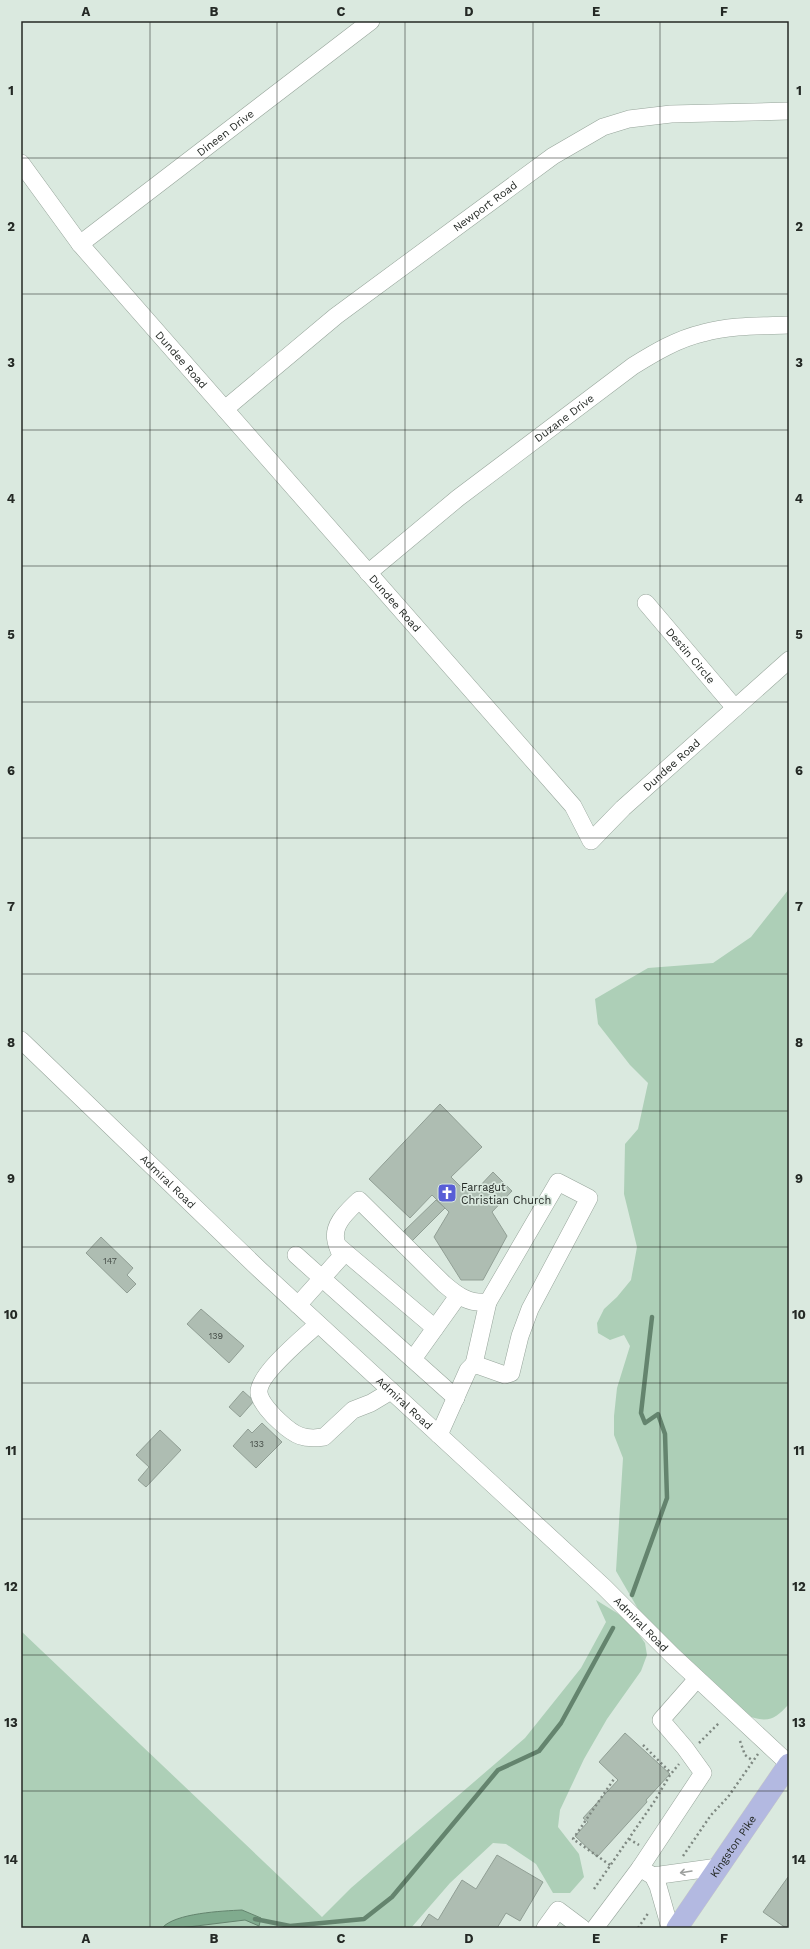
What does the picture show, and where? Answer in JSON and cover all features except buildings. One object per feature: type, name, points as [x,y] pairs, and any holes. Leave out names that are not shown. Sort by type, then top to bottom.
[{"type":"main road","name":"Kingston Pike","points":[[677,1928],[718,1867],[788,1769]]},
{"type":"street","name":"Dineen Drive","points":[[80,244],[371,21]]},
{"type":"street","name":"Newport Road","points":[[225,409],[343,311],[553,156],[603,127],[629,118],[671,114],[789,111]]},
{"type":"street","name":"Dundee Road","points":[[21,163],[80,244],[573,806],[591,841],[623,808],[789,660]]},
{"type":"street","name":"Duzane Drive","points":[[368,573],[458,498],[632,366],[661,349],[702,333],[744,326],[789,325]]},
{"type":"street","name":"Destin Circle","points":[[646,603],[735,708]]},
{"type":"street","name":"Admiral Road","points":[[21,1040],[298,1306],[604,1587],[697,1679],[766,1742],[788,1769]]},
{"type":"street","points":[[439,1436],[468,1370],[474,1364],[488,1302],[558,1182],[589,1198],[530,1309],[520,1336],[511,1373],[505,1375],[474,1364]]},
{"type":"street","points":[[298,1306],[341,1257],[336,1241],[337,1228],[341,1217],[359,1200],[458,1296],[476,1303],[488,1302]]},
{"type":"street","points":[[338,1246],[435,1328]]},
{"type":"street","points":[[296,1255],[456,1398]]},
{"type":"street","points":[[413,1359],[458,1296]]},
{"type":"street","points":[[318,1324],[282,1356],[264,1377],[259,1388],[258,1394],[279,1421],[300,1437],[324,1437],[353,1410],[371,1403],[391,1392]]},
{"type":"street","points":[[596,1928],[654,1873],[703,1773],[661,1720],[697,1679]]},
{"type":"street","points":[[654,1873],[718,1867]]},
{"type":"street","points":[[654,1873],[670,1928]]},
{"type":"street","points":[[545,1928],[558,1910],[582,1928]]},
{"type":"path","points":[[594,1889],[654,1802],[671,1773],[720,1722]]},
{"type":"path","points":[[654,1873],[677,1865],[710,1815],[728,1797],[766,1742]]},
{"type":"path","points":[[643,1745],[671,1773]]},
{"type":"path","points":[[610,1865],[573,1839],[614,1779]]},
{"type":"path","points":[[638,1928],[660,1894]]},
{"type":"shaded area","points":[[789,889],[789,1704],[780,1713],[772,1718],[758,1719],[751,1717],[641,1614],[616,1571],[623,1458],[614,1435],[614,1416],[617,1388],[630,1346],[624,1335],[610,1340],[598,1333],[597,1323],[604,1309],[617,1297],[631,1280],[637,1247],[624,1194],[625,1144],[638,1129],[648,1083],[630,1065],[598,1024],[595,999],[648,968],[713,963],[751,937]]},
{"type":"shaded area","points":[[596,1600],[617,1613],[633,1626],[645,1643],[647,1655],[641,1671],[607,1719],[584,1759],[560,1810],[558,1827],[579,1854],[584,1877],[570,1893],[553,1893],[536,1864],[506,1844],[493,1843],[450,1883],[411,1928],[21,1928],[21,1631],[322,1917],[351,1888],[525,1738],[581,1668],[606,1622]]},
{"type":"shaded area","points":[[242,1910],[261,1918],[259,1926],[245,1920],[180,1928],[162,1928],[168,1923],[188,1916],[211,1912]]},
{"type":"waterway","points":[[632,1595],[667,1498],[665,1434],[658,1414],[645,1423],[641,1413],[652,1317]]},
{"type":"waterway","points":[[255,1919],[290,1926],[364,1919],[392,1897],[498,1770],[539,1751],[561,1723],[613,1628]]},
{"type":"place","name":"Farragut Christian Church","points":[[447,1193]]}]
